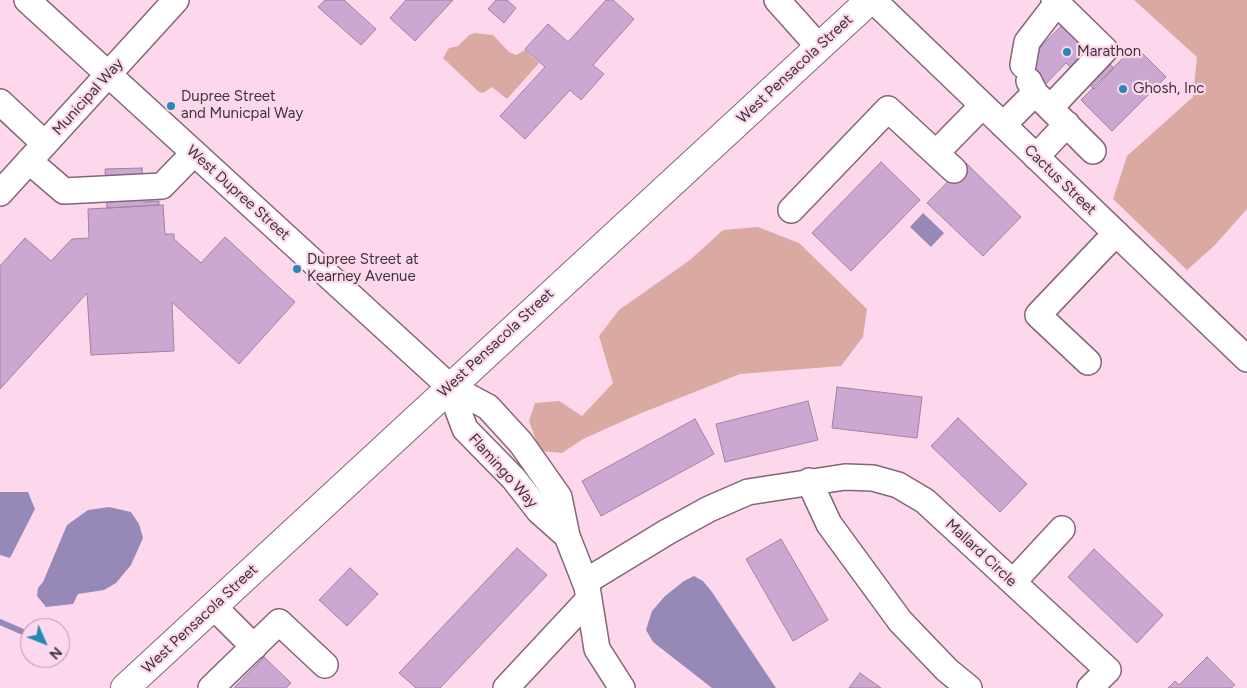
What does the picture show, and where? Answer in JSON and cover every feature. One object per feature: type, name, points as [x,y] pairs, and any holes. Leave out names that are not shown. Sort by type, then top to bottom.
[{"type":"main road","name":"West Pensacola Street","points":[[125,688],[449,386],[871,0]]},
{"type":"street","name":"West Dupree Street","points":[[26,0],[449,386]]},
{"type":"street","name":"Municipal Way","points":[[0,194],[176,0]]},
{"type":"street","points":[[777,0],[819,47]]},
{"type":"street","name":"Cactus Street","points":[[871,0],[1247,359]]},
{"type":"street","points":[[1003,125],[1041,94],[1105,50],[1056,2],[1027,42],[1041,94],[1036,157]]},
{"type":"street","points":[[1041,94],[1093,150]]},
{"type":"street","points":[[0,102],[64,191],[162,186],[194,153]]},
{"type":"street","points":[[936,153],[982,106]]},
{"type":"street","points":[[791,210],[888,109],[954,170]]},
{"type":"street","points":[[1088,362],[1038,316],[1116,234]]},
{"type":"street","name":"Flamingo Way","points":[[449,386],[488,407],[521,443],[559,497],[567,536],[587,590],[597,649],[622,688]]},
{"type":"street","name":"Mallard Circle","points":[[506,688],[587,590],[709,509],[748,492],[845,477],[873,478],[898,485],[925,501],[1108,670],[1090,688]]},
{"type":"street","points":[[810,481],[829,524],[900,621],[947,670],[969,688]]},
{"type":"street","points":[[1013,582],[1062,529]]},
{"type":"street","points":[[213,606],[254,647]]},
{"type":"street","points":[[211,688],[279,622],[325,665]]},
{"type":"shaded area","points":[[1134,0],[1247,0],[1247,209],[1214,246],[1187,270],[1113,199],[1127,156],[1193,97],[1197,57]]},
{"type":"shaded area","points":[[475,33],[493,35],[509,52],[516,55],[525,50],[539,63],[507,99],[492,87],[483,93],[479,92],[443,58],[449,48],[458,46],[469,35]]},
{"type":"shaded area","points":[[923,213],[944,233],[931,247],[910,227]]},
{"type":"shaded area","points":[[758,227],[799,243],[867,309],[863,337],[841,366],[740,374],[639,414],[583,439],[562,453],[540,451],[529,421],[535,403],[559,401],[582,416],[613,383],[599,336],[619,310],[690,260],[723,230]]},
{"type":"shaded area","points":[[0,492],[28,492],[35,509],[10,558],[0,555]]},
{"type":"shaded area","points":[[109,507],[131,512],[139,524],[143,538],[131,565],[116,583],[104,590],[78,594],[73,604],[46,607],[37,596],[38,588],[43,582],[67,525],[88,510]]},
{"type":"shaded area","points":[[694,576],[703,581],[712,592],[776,688],[712,688],[653,642],[646,630],[652,611],[665,596],[684,581]]},
{"type":"building","points":[[325,0],[344,0],[376,29],[361,45],[318,7]]},
{"type":"building","points":[[406,0],[453,0],[415,41],[390,18]]},
{"type":"building","points":[[496,0],[507,0],[516,8],[504,23],[488,9]]},
{"type":"building","points":[[606,0],[613,0],[634,19],[593,65],[604,74],[581,100],[570,90],[525,139],[500,116],[545,67],[525,49],[548,24],[568,42]]},
{"type":"building","name":"Marathon","points":[[1076,11],[1087,41],[1114,68],[1094,89],[1066,63],[1039,91],[1018,70]]},
{"type":"building","name":"Ghosh, Inc","points":[[1135,46],[1166,77],[1112,131],[1081,100]]},
{"type":"building","points":[[881,162],[920,200],[851,271],[812,233]]},
{"type":"building","points":[[966,163],[1021,217],[983,256],[927,203]]},
{"type":"building","points":[[142,168],[144,202],[159,201],[159,205],[107,208],[105,169]]},
{"type":"building","points":[[163,205],[165,234],[174,234],[174,239],[201,263],[225,237],[295,302],[239,364],[172,302],[174,351],[91,355],[87,293],[0,389],[0,266],[25,238],[51,261],[72,239],[89,238],[88,209]]},
{"type":"building","points":[[837,387],[922,397],[917,438],[832,428]]},
{"type":"building","points":[[808,401],[818,440],[725,462],[716,424]]},
{"type":"building","points":[[958,418],[1027,484],[1000,512],[931,446]]},
{"type":"building","points":[[695,419],[714,454],[601,516],[582,481]]},
{"type":"building","points":[[781,539],[828,620],[793,641],[746,559]]},
{"type":"building","points":[[517,548],[547,575],[440,688],[416,688],[399,673]]},
{"type":"building","points":[[1094,549],[1163,615],[1137,643],[1068,577]]},
{"type":"building","points":[[350,568],[378,594],[347,626],[319,600]]},
{"type":"building","points":[[264,657],[291,683],[286,688],[234,688]]},
{"type":"building","points":[[1207,657],[1235,685],[1231,688],[1168,688],[1175,681],[1179,685]]},
{"type":"building","points":[[860,673],[881,688],[849,688]]},
{"type":"waterway","points":[[0,622],[20,631]]},
{"type":"place","name":"Marathon","points":[[1067,52]]},
{"type":"place","name":"Ghosh, Inc","points":[[1123,89]]},
{"type":"place","name":"Dupree Street and Municpal Way","points":[[171,106]]},
{"type":"place","name":"Dupree Street at Kearney Avenue","points":[[297,269]]}]
